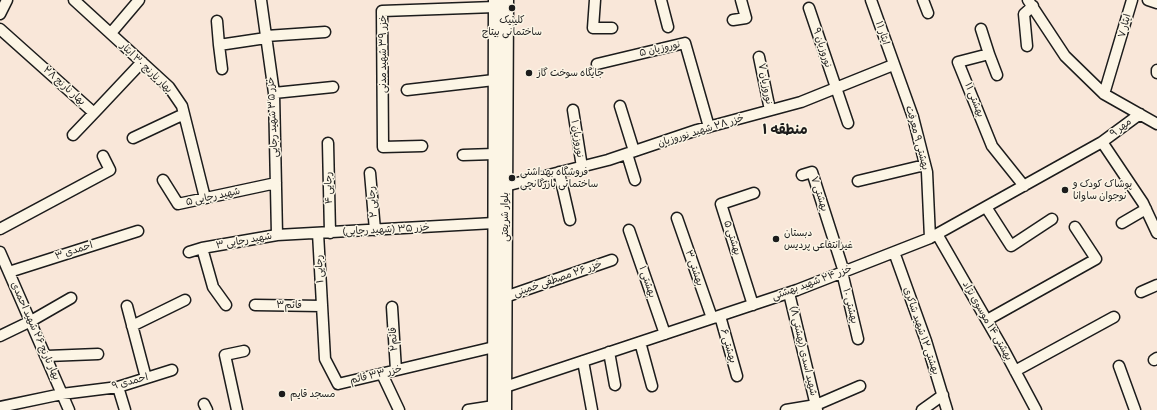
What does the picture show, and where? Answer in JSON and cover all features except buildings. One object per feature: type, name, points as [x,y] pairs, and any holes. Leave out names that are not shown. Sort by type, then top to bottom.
[{"type":"main road","name":"بلوار شریعتی","points":[[505,410],[507,0]]},
{"type":"main road","name":"بلوار شریعتی","points":[[494,408],[495,4]]},
{"type":"street","points":[[0,14],[7,0]]},
{"type":"street","name":"بهار نارنج ۳۰ ایثار","points":[[74,0],[169,87],[182,106],[205,198]]},
{"type":"street","points":[[110,34],[139,0]]},
{"type":"street","name":"خزر ۳۵ شهید رجایی","points":[[261,0],[274,93],[277,235]]},
{"type":"street","points":[[595,0],[593,28],[612,28]]},
{"type":"street","points":[[661,0],[668,28]]},
{"type":"street","points":[[733,20],[746,18],[741,0]]},
{"type":"street","name":"ایثار ۱۱","points":[[871,0],[893,66]]},
{"type":"street","points":[[923,0],[928,13]]},
{"type":"street","name":"ایثار ۷","points":[[1104,94],[1118,53],[1132,0]]},
{"type":"street","points":[[1148,0],[1157,3]]},
{"type":"street","points":[[1027,46],[1024,14],[1031,2],[1065,56],[1104,94],[1157,124]]},
{"type":"street","name":"خزر ۳۹ شهید مدنی","points":[[422,146],[383,147],[382,11],[495,4]]},
{"type":"street","name":"نوروزیان ۹","points":[[809,8],[848,123]]},
{"type":"street","points":[[216,21],[222,69]]},
{"type":"street","name":"بهار نارنج ۲۸","points":[[0,29],[94,113],[142,62]]},
{"type":"street","points":[[981,29],[997,75]]},
{"type":"street","points":[[219,45],[266,37],[325,32]]},
{"type":"street","name":"نوروزیان ۵","points":[[597,64],[685,43],[709,127]]},
{"type":"street","name":"بهشتی ۱۱","points":[[989,54],[958,62],[992,146],[1024,186]]},
{"type":"street","name":"نوروزیان ۷","points":[[759,57],[770,110]]},
{"type":"street","name":"خزر ۲۸ شهید نوروزیان","points":[[505,186],[582,167],[709,127],[801,102],[893,66]]},
{"type":"street","name":"بهشتی ۹ معرفت","points":[[893,66],[913,117],[927,172],[934,236]]},
{"type":"street","points":[[407,90],[494,80]]},
{"type":"street","points":[[274,93],[333,87]]},
{"type":"street","points":[[620,106],[635,180]]},
{"type":"street","name":"نوروزیان ۱","points":[[573,110],[582,167]]},
{"type":"street","points":[[73,135],[94,113]]},
{"type":"street","points":[[133,138],[184,114]]},
{"type":"street","name":"مهر ۹","points":[[1102,142],[1140,114]]},
{"type":"street","points":[[1102,142],[1146,209],[1155,220],[1157,233]]},
{"type":"street","name":"خزر ۲۴ شهید بهشتی","points":[[505,387],[789,293],[934,236],[1102,142]]},
{"type":"street","name":"رجایی ۴","points":[[328,143],[330,233]]},
{"type":"street","points":[[463,155],[494,154]]},
{"type":"street","points":[[0,229],[110,170],[103,156]]},
{"type":"street","points":[[858,181],[925,165]]},
{"type":"street","points":[[559,172],[570,220]]},
{"type":"street","name":"بهشتی ۷","points":[[802,175],[812,172],[843,272]]},
{"type":"street","name":"رجایی ۲","points":[[370,173],[375,230]]},
{"type":"street","name":"شهید رجایی ۵","points":[[163,180],[178,204],[276,183]]},
{"type":"street","name":"بهشتی ۵","points":[[753,305],[721,204],[754,193]]},
{"type":"street","points":[[986,207],[1011,246],[1052,219]]},
{"type":"street","points":[[1122,223],[1146,209]]},
{"type":"street","name":"بهشتی ۳","points":[[677,218],[716,317]]},
{"type":"street","name":"خزر ۳۵ (شهید رجایی)","points":[[277,235],[494,223]]},
{"type":"street","points":[[987,320],[1096,259],[1075,226]]},
{"type":"street","name":"احمدی ۳","points":[[9,272],[138,230]]},
{"type":"street","name":"بهشتی ۱","points":[[629,230],[665,334]]},
{"type":"street","name":"رجایی ۱","points":[[318,233],[322,306]]},
{"type":"street","name":"شهید رجایی ۳","points":[[226,305],[214,287],[202,248],[277,235]]},
{"type":"street","name":"بهشتی ۱۴ موسوی نژاد","points":[[934,236],[987,320],[1036,410]]},
{"type":"street","points":[[189,252],[202,248]]},
{"type":"street","name":"بهار نارنج ۲۶ شهید احمدی","points":[[0,252],[47,356],[69,410]]},
{"type":"street","name":"بهشتی ۱۲ شهید شاکری","points":[[894,252],[944,395],[947,410]]},
{"type":"street","name":"خزر ۲۶ مصطفی خمینی","points":[[505,297],[612,260]]},
{"type":"street","name":"بهشتی ۱۰","points":[[843,272],[858,339]]},
{"type":"street","points":[[1142,292],[1157,285]]},
{"type":"street","name":"شهید اسدی (بهشتی ۸)","points":[[789,293],[816,408]]},
{"type":"street","points":[[0,336],[31,321],[71,298]]},
{"type":"street","points":[[132,326],[185,300]]},
{"type":"street","name":"قائم۳","points":[[255,305],[322,306]]},
{"type":"street","points":[[127,306],[146,378]]},
{"type":"street","name":"خزر ۳۳ قائم","points":[[322,306],[325,359],[338,384],[494,347]]},
{"type":"street","name":"قائم۲","points":[[392,307],[396,370]]},
{"type":"street","name":"بهشتی ۶","points":[[716,317],[737,376]]},
{"type":"street","points":[[1016,371],[1114,317]]},
{"type":"street","points":[[640,342],[652,386]]},
{"type":"street","points":[[237,410],[225,355],[244,351]]},
{"type":"street","points":[[609,352],[615,385]]},
{"type":"street","points":[[47,356],[98,354]]},
{"type":"street","points":[[583,361],[592,410]]},
{"type":"street","points":[[1119,366],[1135,410]]},
{"type":"street","name":"احمدی ۹","points":[[0,407],[62,394],[118,387],[172,370]]},
{"type":"street","points":[[382,374],[399,410]]},
{"type":"street","points":[[786,410],[816,408],[860,386]]},
{"type":"street","points":[[118,387],[125,410]]},
{"type":"street","points":[[922,410],[944,395]]},
{"type":"street","points":[[468,410],[494,408]]},
{"type":"place","name":"کلینیک ساختمانی بیتاج","points":[[512,8]]},
{"type":"place","name":"جایگاه سوخت گاز","points":[[529,73]]},
{"type":"place","name":"فروشگاه بهداشتی ساختمانی بازرگانچی","points":[[512,178]]},
{"type":"place","name":"پوشاک کودک و نوجوان ساوانا","points":[[1065,190]]},
{"type":"place","name":"دبستان غیرانتفاعی پردیس","points":[[776,239]]},
{"type":"place","name":"مسجد قایم","points":[[282,394]]},
{"type":"district","name":"منطقه ۱","points":[[785,130]]}]
